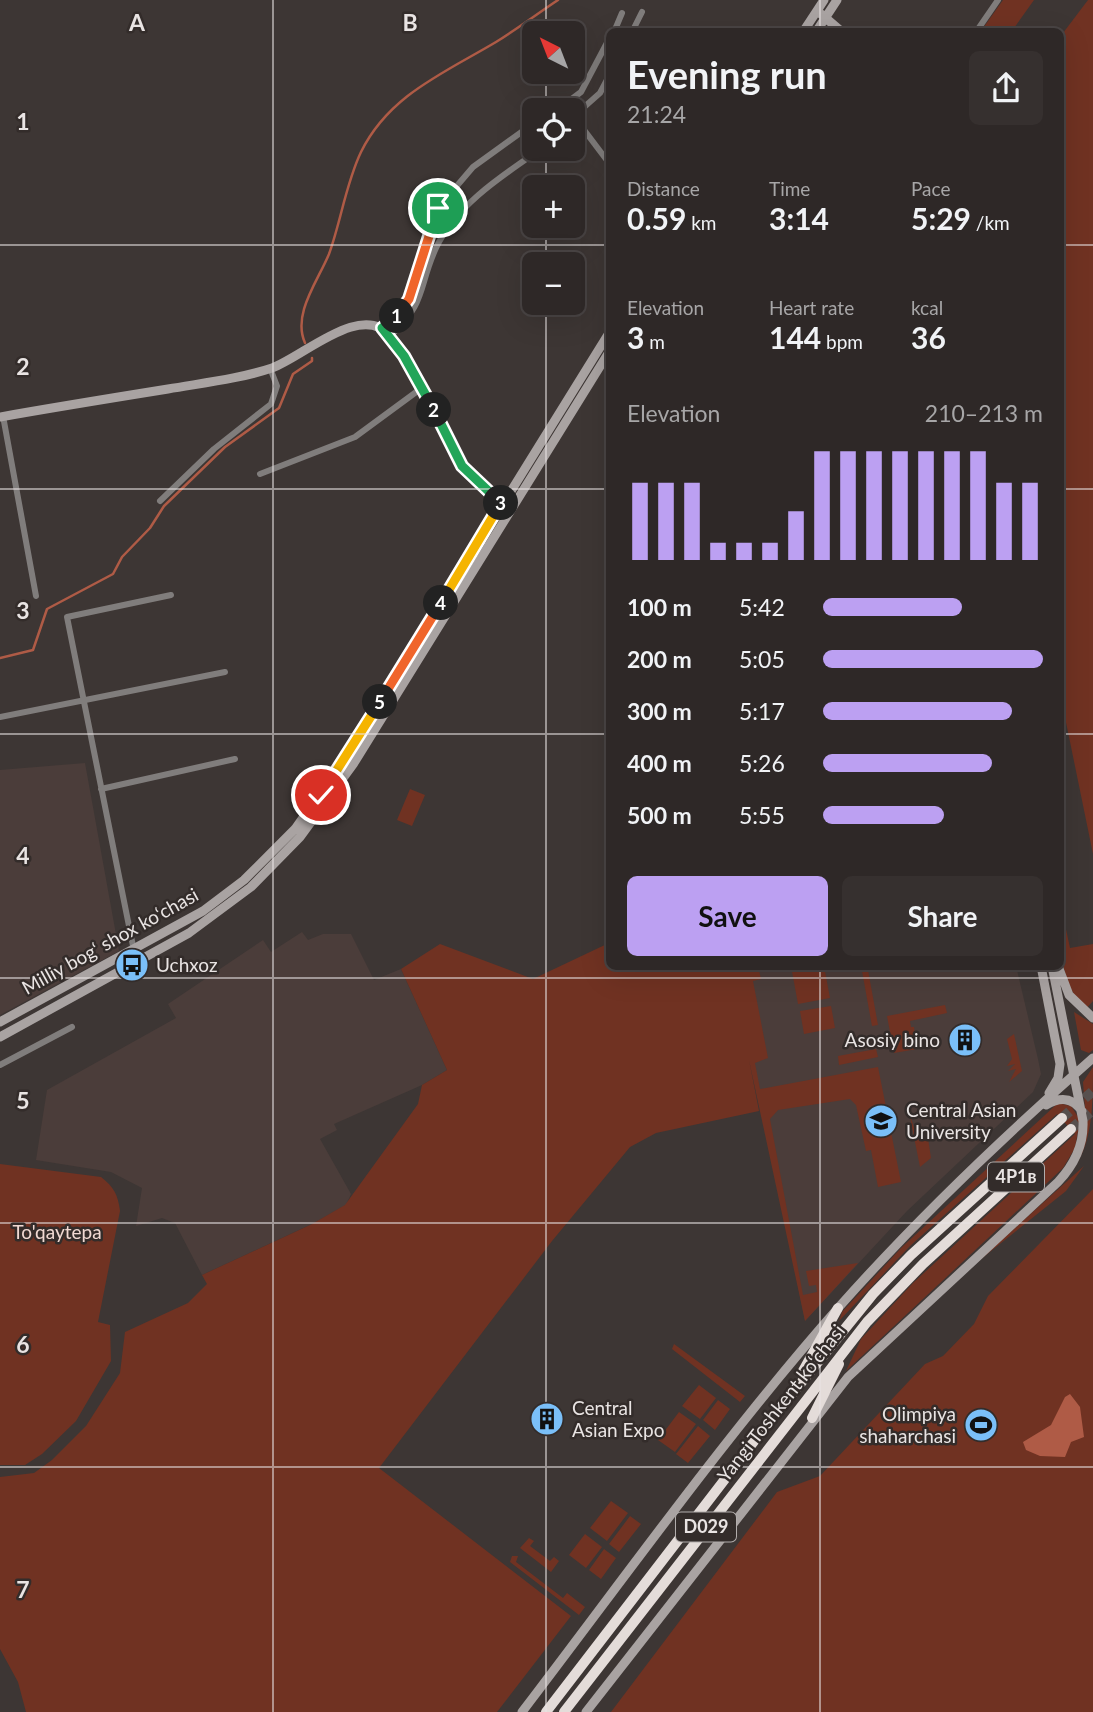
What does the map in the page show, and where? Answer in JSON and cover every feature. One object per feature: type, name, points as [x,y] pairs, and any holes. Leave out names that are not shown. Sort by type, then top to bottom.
[{"type":"highway","name":"Yangi Toshkent ko‘chasi","points":[[546,1712],[839,1335],[911,1255],[1062,1118]]},
{"type":"highway","name":"4Р1в","points":[[962,1227],[1071,1129]]},
{"type":"highway","name":"Yangi Toshkent ko‘chasi","points":[[564,1712],[850,1343],[904,1282],[962,1227]]},
{"type":"highway","points":[[788,1398],[838,1308]]},
{"type":"highway","points":[[813,1418],[850,1343]]},
{"type":"main road","points":[[806,28],[824,0]]},
{"type":"main road","points":[[820,28],[837,0]]},
{"type":"main road","points":[[817,11],[837,28]]},
{"type":"main road","points":[[1,417],[225,380],[271,369],[355,325],[382,328],[423,387],[462,466],[501,503],[510,508]]},
{"type":"main road","name":"Milliy bog‘ shox ko‘chasi","points":[[0,1022],[185,923],[224,896],[261,865],[305,817],[346,757],[501,503],[603,356]]},
{"type":"main road","name":"Milliy bog‘ shox ko‘chasi","points":[[0,1037],[189,933],[230,904],[287,852],[315,819],[354,763],[603,356]]},
{"type":"main road","points":[[1036,1111],[1055,1084],[1060,1065],[1042,970]]},
{"type":"main road","points":[[586,1712],[813,1418],[883,1341],[1061,1178],[1080,1146],[1082,1112],[1053,970]]},
{"type":"main road","points":[[1060,970],[1069,995],[1093,1018]]},
{"type":"main road","points":[[24,1009],[31,1021]]},
{"type":"main road","points":[[522,1712],[750,1415],[838,1308],[935,1204],[1093,1058]]},
{"type":"main road","points":[[1036,1111],[1062,1099],[1074,1102],[1082,1112]]},
{"type":"street","points":[[979,28],[998,0]]},
{"type":"street","points":[[634,28],[642,12]]},
{"type":"street","points":[[616,28],[622,13]]},
{"type":"street","points":[[578,98],[606,45]]},
{"type":"street","points":[[585,102],[600,93],[606,82]]},
{"type":"street","points":[[382,328],[402,312],[409,299],[438,208],[473,167],[522,132]]},
{"type":"street","points":[[585,136],[606,160]]},
{"type":"street","points":[[390,336],[410,319],[436,247],[450,226],[498,179],[524,161]]},
{"type":"street","points":[[160,501],[214,449],[271,404],[277,386],[271,369]]},
{"type":"street","points":[[260,474],[355,437],[423,387]]},
{"type":"street","points":[[1,417],[36,596]]},
{"type":"street","points":[[134,951],[67,617],[171,595]]},
{"type":"street","points":[[0,717],[82,698],[225,672]]},
{"type":"street","points":[[101,789],[235,759]]},
{"type":"street","points":[[0,1065],[72,1027]]},
{"type":"shaded area","points":[[85,763],[119,951],[0,1015],[0,770]]},
{"type":"shaded area","points":[[302,932],[308,940],[323,934],[351,934],[374,980],[401,969],[447,1070],[422,1085],[334,1124],[337,1130],[320,1139],[351,1194],[346,1205],[312,1224],[202,1275],[175,1223],[162,1218],[136,1226],[142,1188],[111,1172],[36,1160],[47,1090],[176,1018],[168,1004],[263,940],[271,952]]},
{"type":"shaded area","name":"Central Asian University","points":[[734,970],[1017,970],[1041,1074],[1033,1092],[907,1211],[805,1321]]},
{"type":"shaded area","points":[[1070,1394],[1080,1407],[1084,1437],[1071,1442],[1065,1457],[1040,1456],[1026,1450],[1023,1442],[1051,1425],[1065,1397]]},
{"type":"green space","points":[[1003,0],[1034,0],[1014,28],[983,28]]},
{"type":"green space","points":[[1088,0],[1093,0],[1093,854],[1064,713],[1064,32]]},
{"type":"green space","points":[[410,789],[425,795],[412,826],[397,820]]},
{"type":"green space","points":[[1064,920],[1070,948],[1093,944],[1093,1001],[1085,1010],[1069,985],[1065,972]]},
{"type":"green space","points":[[440,944],[533,979],[606,944],[606,970],[759,970],[761,979],[753,981],[768,1058],[755,1063],[760,1089],[878,1067],[901,1182],[878,1187],[871,1150],[866,1151],[856,1105],[850,1099],[778,1110],[770,1119],[803,1295],[817,1292],[816,1285],[809,1286],[806,1271],[858,1263],[805,1321],[749,1060],[759,1111],[656,1133],[630,1147],[552,1241],[379,1468],[571,1616],[497,1712],[26,1712],[18,1682],[0,1649],[0,1477],[34,1473],[52,1460],[86,1426],[120,1373],[125,1332],[188,1303],[207,1284],[202,1275],[312,1224],[345,1205],[418,1104],[422,1085],[447,1070],[401,969]]},
{"type":"green space","points":[[792,970],[825,970],[830,998],[798,1004]]},
{"type":"green space","points":[[868,970],[878,1025],[872,1026],[862,971]]},
{"type":"green space","points":[[945,1005],[947,1013],[910,1021],[911,1027],[914,1027],[917,1049],[894,1053],[887,1016]]},
{"type":"green space","points":[[831,1006],[835,1028],[804,1034],[800,1011]]},
{"type":"green space","points":[[1074,1012],[1093,1024],[1093,1050],[1089,1053],[1081,1050]]},
{"type":"green space","points":[[1014,1034],[1022,1071],[1009,1082],[1016,1069],[1008,1071],[1015,1064],[1007,1066],[1012,1059],[1007,1039]]},
{"type":"green space","points":[[876,1049],[878,1057],[839,1065],[838,1056]]},
{"type":"green space","points":[[1093,1067],[1089,1129],[1078,1161],[1087,1134],[1083,1082]]},
{"type":"green space","points":[[1058,1103],[1071,1106],[1080,1120],[1075,1148],[1063,1168],[846,1371],[861,1339],[913,1283],[1075,1134],[1057,1114],[910,1246],[839,1321],[842,1312],[901,1248]]},
{"type":"green space","points":[[909,1112],[916,1134],[919,1123],[921,1135],[928,1138],[931,1158],[920,1167]]},
{"type":"green space","name":"To'qaytepa","points":[[0,1164],[101,1177],[115,1192],[120,1211],[98,1322],[110,1325],[111,1361],[76,1421],[42,1454],[25,1465],[0,1465]]},
{"type":"green space","points":[[1084,1166],[1066,1191],[976,1263]]},
{"type":"green space","name":"Olimpiya shaharchasi","points":[[1093,1189],[1093,1712],[611,1712],[777,1492],[820,1476],[925,1364],[943,1356],[974,1324],[988,1296]]},
{"type":"green space","points":[[674,1344],[745,1396],[740,1402],[672,1349]]},
{"type":"green space","points":[[699,1385],[716,1398],[700,1419],[682,1406]]},
{"type":"green space","points":[[718,1400],[730,1409],[715,1430],[703,1420]]},
{"type":"green space","points":[[679,1412],[696,1424],[675,1452],[658,1440]]},
{"type":"green space","points":[[698,1426],[710,1436],[688,1463],[676,1454]]},
{"type":"green space","points":[[611,1501],[628,1513],[607,1541],[590,1528]]},
{"type":"green space","points":[[630,1516],[641,1524],[619,1552],[609,1544]]},
{"type":"green space","points":[[585,1534],[602,1547],[586,1568],[569,1555]]},
{"type":"green space","points":[[529,1538],[534,1541],[530,1546],[550,1561],[554,1557],[559,1561],[551,1572],[520,1548]]},
{"type":"green space","points":[[604,1549],[616,1558],[601,1579],[589,1570]]},
{"type":"green space","points":[[512,1556],[518,1556],[516,1562],[563,1598],[567,1593],[585,1607],[579,1615],[510,1562]]},
{"type":"waterway","points":[[305,343],[302,332],[304,309],[329,254],[356,164],[373,132],[402,100],[420,87],[496,42],[558,0]]},
{"type":"waterway","points":[[0,658],[33,650],[47,609],[113,574],[122,557],[150,528],[164,506],[225,447],[279,408],[293,374],[312,361],[312,358]]},
{"type":"tunnel","points":[[1062,1118],[1093,1091]]},
{"type":"tunnel","points":[[1071,1129],[1093,1110]]},
{"type":"place","name":"Uchxoz","points":[[132,965]]},
{"type":"place","name":"Asosiy bino","points":[[965,1040]]},
{"type":"place","name":"Central Asian University","points":[[881,1121]]},
{"type":"place","name":"Central Asian Expo","points":[[547,1419]]},
{"type":"place","name":"Olimpiya shaharchasi","points":[[981,1425]]},
{"type":"route","points":[[321,795],[501,503],[462,466],[423,387],[382,328],[402,312],[409,299],[438,208]]}]
